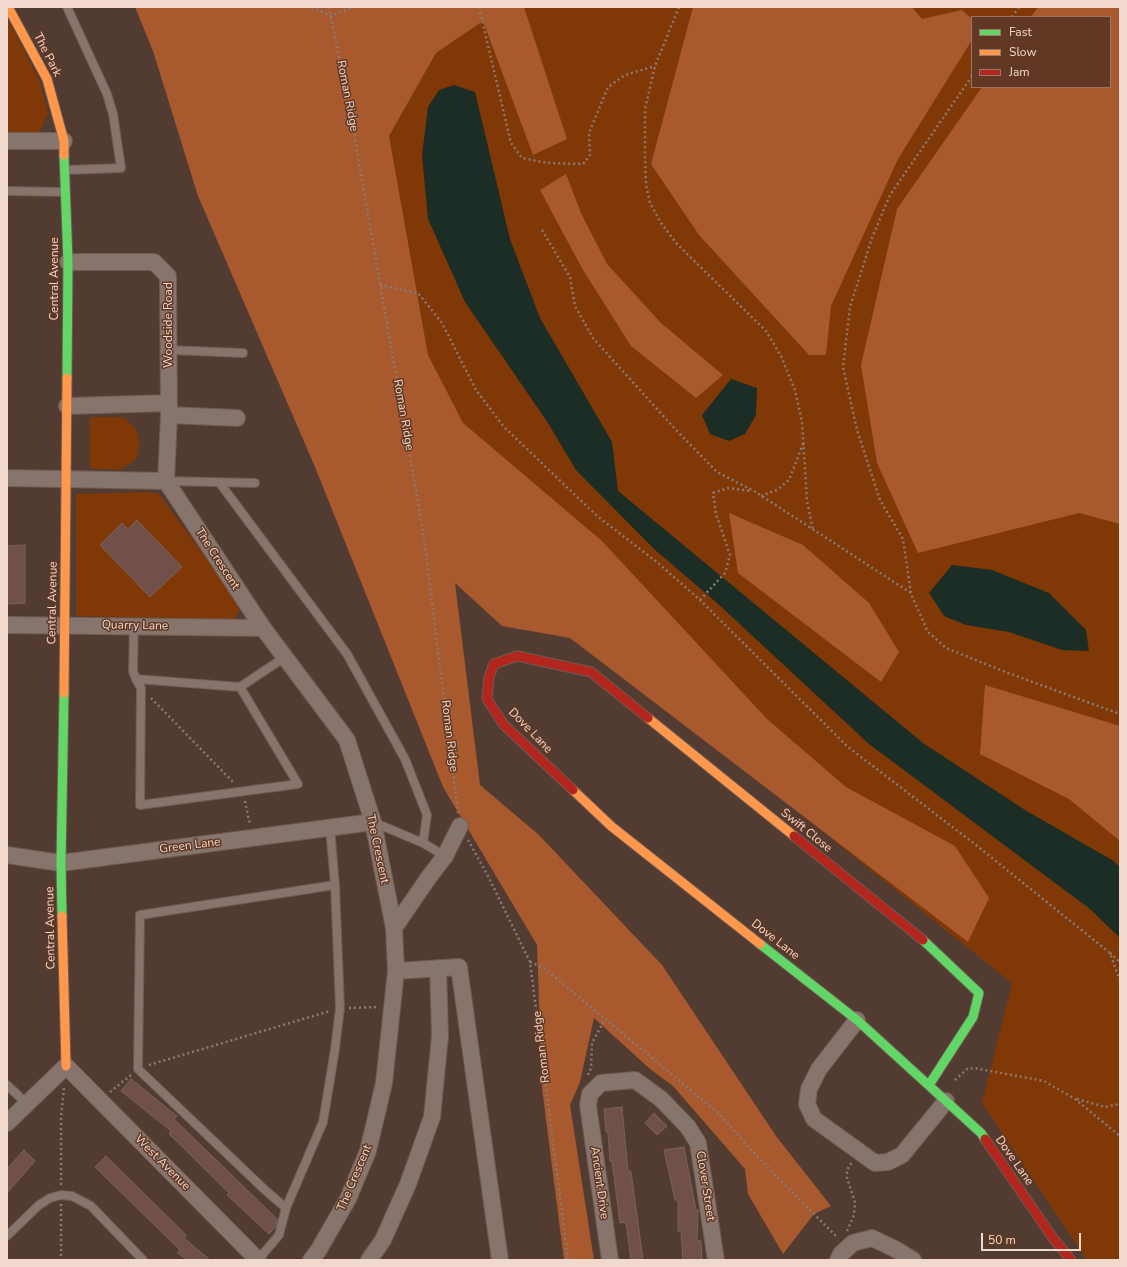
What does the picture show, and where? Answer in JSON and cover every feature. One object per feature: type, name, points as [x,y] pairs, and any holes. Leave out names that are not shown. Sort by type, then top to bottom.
[{"type":"street","name":"The Park","points":[[8,10],[48,79],[64,141]]},
{"type":"street","points":[[7,141],[64,141]]},
{"type":"street","name":"Central Avenue","points":[[64,141],[68,262],[67,480],[61,863],[66,1066]]},
{"type":"street","name":"Woodside Road","points":[[68,262],[154,262],[168,276],[169,409],[166,481]]},
{"type":"street","points":[[67,406],[169,409],[237,418]]},
{"type":"street","points":[[7,478],[166,481]]},
{"type":"street","name":"The Crescent","points":[[166,481],[263,628],[347,740],[373,822],[394,928],[396,971],[384,1083],[368,1151],[348,1199],[318,1251],[311,1260]]},
{"type":"street","name":"Quarry Lane","points":[[7,625],[263,628]]},
{"type":"street","name":"Dove Lane","points":[[517,656],[494,664],[489,677],[487,699],[504,725],[612,826],[857,1020],[981,1133],[1053,1238],[1071,1260]]},
{"type":"street","name":"Swift Close","points":[[517,656],[591,672],[934,949],[979,992],[973,1017],[929,1085]]},
{"type":"street","name":"Green Lane","points":[[7,856],[61,863],[373,822]]},
{"type":"street","points":[[394,928],[429,876],[445,856],[460,826]]},
{"type":"street","points":[[396,971],[459,967],[500,1260]]},
{"type":"street","points":[[369,1260],[383,1240],[408,1184],[432,1117],[440,1036],[438,968]]},
{"type":"street","points":[[857,1020],[819,1069],[809,1089],[807,1104],[814,1119],[875,1162],[888,1162],[902,1155],[943,1098]]},
{"type":"street","points":[[7,1123],[66,1066]]},
{"type":"street","name":"West Avenue","points":[[66,1066],[258,1260]]},
{"type":"street","name":"Clover Street","points":[[596,1088],[601,1084],[635,1080],[661,1099],[688,1127],[698,1143],[716,1260]]},
{"type":"street","name":"Ancient Drive","points":[[596,1088],[590,1094],[588,1105],[610,1260]]},
{"type":"street","points":[[838,1260],[841,1254],[853,1243],[872,1238],[913,1260]]},
{"type":"lane","points":[[65,170],[121,168],[113,114],[107,94],[67,7]]},
{"type":"lane","points":[[7,191],[66,192]]},
{"type":"lane","points":[[169,350],[243,353]]},
{"type":"lane","points":[[166,481],[255,483]]},
{"type":"lane","points":[[219,482],[347,654],[405,760],[427,815],[423,843]]},
{"type":"lane","points":[[134,626],[133,672],[141,688],[140,805],[298,784],[240,687]]},
{"type":"lane","points":[[136,679],[240,687],[285,657]]},
{"type":"lane","points":[[373,822],[423,843],[445,856]]},
{"type":"lane","points":[[258,1260],[279,1235],[286,1208],[323,1122],[336,1049],[340,1008],[335,885],[330,828]]},
{"type":"lane","points":[[286,1208],[265,1190],[138,1068],[140,915],[335,885]]},
{"type":"lane","points":[[7,1085],[26,1103]]},
{"type":"lane","points":[[7,1236],[39,1205],[50,1198],[61,1195],[72,1196],[91,1206],[143,1260]]},
{"type":"path","points":[[312,7],[331,16],[353,7]]},
{"type":"path","name":"Roman Ridge","points":[[329,7],[352,122],[424,537],[460,826],[488,876],[530,962],[568,1260]]},
{"type":"path","points":[[479,7],[511,143],[522,158],[547,163],[583,164],[590,155],[589,133],[608,87],[625,75],[656,66]]},
{"type":"path","points":[[679,7],[656,66],[645,109],[646,185],[650,203],[661,223],[677,244],[766,331],[781,356],[795,390],[802,422],[807,501],[813,530]]},
{"type":"path","points":[[1013,16],[1019,7]]},
{"type":"path","points":[[971,77],[890,195],[872,238],[850,307],[843,367],[857,430],[880,500],[904,539],[911,594],[928,632],[946,648],[1008,673],[1120,714]]},
{"type":"path","points":[[542,230],[570,277],[575,306],[592,338],[676,430],[717,472],[754,491],[911,594]]},
{"type":"path","points":[[380,285],[418,293],[442,323],[476,390],[504,427],[596,515],[658,563],[700,600],[848,747],[976,845],[1120,962]]},
{"type":"path","points":[[761,496],[777,490],[789,480],[804,443]]},
{"type":"path","points":[[700,600],[725,573],[730,555],[716,514],[713,492],[728,488],[754,491]]},
{"type":"path","points":[[141,688],[243,792],[253,838]]},
{"type":"path","points":[[1110,953],[1120,981]]},
{"type":"path","points":[[530,962],[544,968],[717,1112],[769,1169],[842,1242]]},
{"type":"path","points":[[100,1101],[138,1068],[340,1008],[392,1007]]},
{"type":"path","points":[[596,1088],[587,1076],[591,1068],[592,1043],[605,1019]]},
{"type":"path","points":[[61,1260],[61,1117],[66,1066]]},
{"type":"path","points":[[943,1098],[958,1076],[967,1069],[974,1068],[1044,1081],[1075,1099],[1120,1136]]},
{"type":"path","points":[[1075,1099],[1105,1107],[1120,1104]]},
{"type":"path","points":[[847,1170],[847,1178],[855,1202],[854,1215]]},
{"type":"shaded area","points":[[135,7],[524,7],[567,139],[533,155],[483,21],[436,53],[389,136],[428,355],[463,423],[602,541],[767,719],[846,787],[955,846],[989,898],[968,942],[570,638],[502,626],[455,583],[480,785],[539,835],[662,965],[776,1136],[831,1206],[814,1214],[783,1254],[748,1194],[745,1169],[673,1086],[650,1069],[594,1018],[580,1082],[570,1105],[594,1260],[564,1260],[542,1088],[537,945],[443,787],[315,467],[198,196],[153,51]]},
{"type":"shaded area","points":[[524,7],[1120,7],[1120,1260],[1087,1260],[982,1103],[1012,983],[426,514],[389,136],[436,53],[483,21],[566,137]]},
{"type":"shaded area","points":[[693,7],[912,7],[922,19],[962,10],[971,18],[971,42],[898,159],[831,306],[826,355],[809,355],[699,235],[651,164]]},
{"type":"shaded area","points":[[1038,7],[1120,7],[1120,524],[1079,513],[918,553],[877,463],[861,365],[897,209],[981,88],[1111,88],[1111,16],[1032,16]]},
{"type":"shaded area","points":[[7,18],[39,79],[48,113],[39,134],[7,135]]},
{"type":"shaded area","points":[[454,85],[475,92],[510,239],[540,318],[612,442],[618,491],[923,743],[1025,810],[1112,860],[1120,867],[1120,938],[1090,909],[869,744],[717,603],[654,549],[576,470],[548,423],[465,302],[428,219],[422,155],[428,107],[439,90]]},
{"type":"shaded area","points":[[566,174],[581,213],[607,264],[661,323],[723,375],[696,398],[631,346],[583,270],[540,190]]},
{"type":"shaded area","points":[[731,379],[757,388],[756,415],[745,434],[729,441],[710,434],[702,415]]},
{"type":"shaded area","points":[[90,417],[124,417],[136,430],[140,444],[136,460],[119,470],[90,468]]},
{"type":"shaded area","points":[[151,492],[159,494],[233,595],[239,611],[233,620],[76,616],[76,494]]},
{"type":"shaded area","points":[[729,513],[803,545],[869,603],[899,652],[881,682],[738,573]]},
{"type":"shaded area","points":[[952,565],[992,570],[1049,593],[1086,630],[1089,651],[1062,650],[1009,632],[966,625],[944,616],[929,593]]},
{"type":"shaded area","points":[[985,685],[1120,726],[1120,841],[1069,799],[980,754]]},
{"type":"building","points":[[137,520],[182,567],[150,597],[100,545],[122,523],[128,529]]},
{"type":"building","points":[[25,545],[25,603],[7,604],[7,546]]},
{"type":"building","points":[[131,1079],[177,1116],[174,1119],[277,1219],[276,1226],[269,1234],[227,1195],[229,1193],[169,1134],[171,1131],[121,1091]]},
{"type":"building","points":[[622,1107],[628,1171],[631,1171],[643,1260],[631,1260],[626,1222],[620,1223],[612,1161],[610,1161],[608,1132],[606,1132],[604,1109]]},
{"type":"building","points":[[654,1113],[667,1126],[657,1135],[645,1123]]},
{"type":"building","points":[[684,1147],[696,1210],[698,1210],[697,1241],[701,1241],[702,1260],[683,1260],[681,1231],[678,1231],[678,1200],[675,1200],[664,1150]]},
{"type":"building","points":[[24,1150],[35,1161],[7,1193],[7,1169]]},
{"type":"building","points":[[106,1156],[186,1235],[184,1238],[210,1260],[187,1260],[178,1253],[180,1250],[95,1167]]},
{"type":"traffic: fast","points":[[64,155],[68,262],[67,378]]},
{"type":"traffic: fast","points":[[62,916],[61,863],[64,693]]},
{"type":"traffic: fast","points":[[923,940],[979,993],[973,1017],[929,1085]]},
{"type":"traffic: fast","points":[[760,944],[857,1020],[981,1133],[985,1139]]},
{"type":"traffic: slow","points":[[8,7],[47,79],[64,141],[64,155]]},
{"type":"traffic: slow","points":[[64,693],[67,378]]},
{"type":"traffic: slow","points":[[648,718],[794,836]]},
{"type":"traffic: slow","points":[[573,790],[611,826],[760,944]]},
{"type":"traffic: slow","points":[[62,916],[66,1066]]},
{"type":"traffic: jam","points":[[573,790],[504,725],[487,699],[489,677],[494,664],[517,656],[591,672],[648,718]]},
{"type":"traffic: jam","points":[[794,836],[923,940]]},
{"type":"traffic: jam","points":[[985,1139],[1053,1238],[1071,1260]]}]
